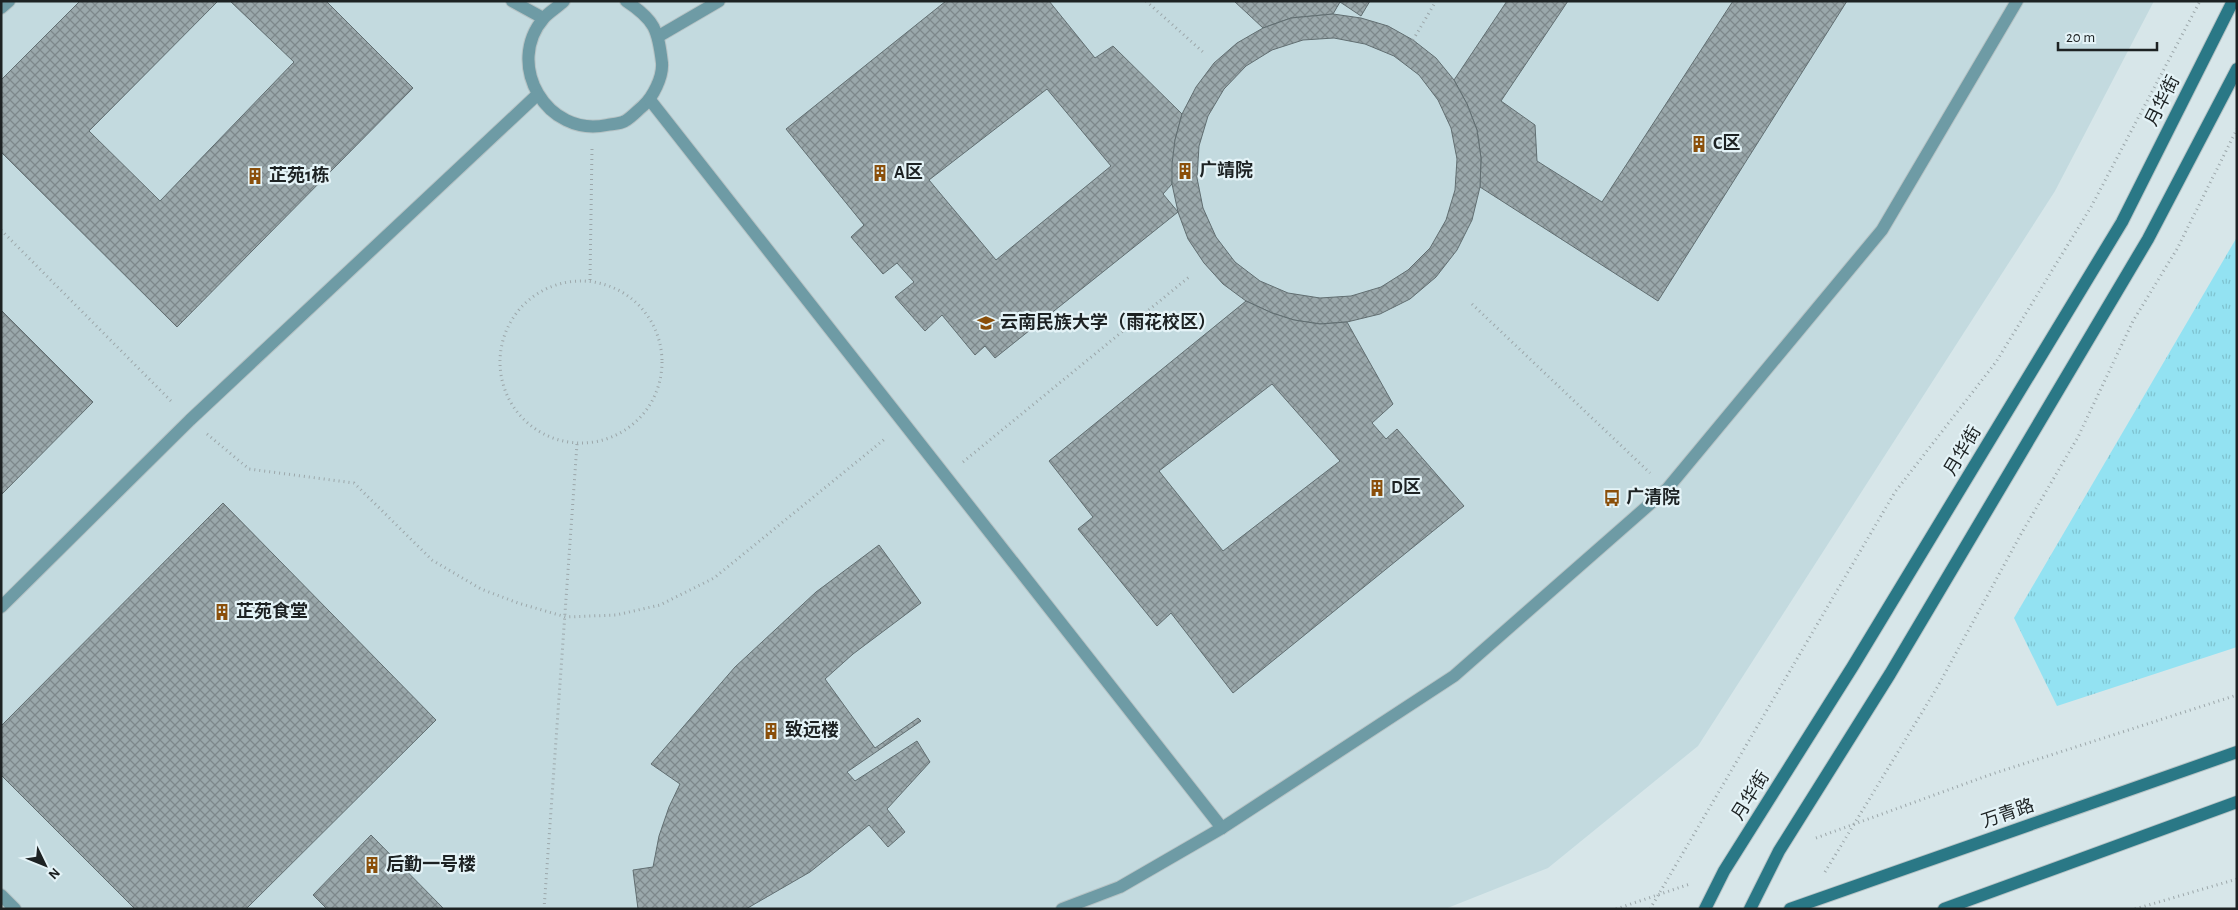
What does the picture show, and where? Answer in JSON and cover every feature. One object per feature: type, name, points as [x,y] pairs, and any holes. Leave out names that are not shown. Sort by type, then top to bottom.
[{"type":"street","name":"月华街","points":[[1705,909],[1724,871],[1853,666],[2122,222],[2233,1]]},
{"type":"street","points":[[1750,909],[1779,851],[1890,674],[2148,239],[2237,69]]},
{"type":"street","name":"万青路","points":[[1790,909],[2237,752]]},
{"type":"street","points":[[1944,909],[2237,802]]},
{"type":"lane","points":[[1,8],[8,1]]},
{"type":"lane","points":[[512,1],[543,18]]},
{"type":"lane","points":[[564,1],[543,18],[531,42],[528,70],[537,95],[560,119],[592,128],[625,122],[650,100],[662,70],[659,36],[644,13],[626,1]]},
{"type":"lane","points":[[659,36],[719,1]]},
{"type":"lane","points":[[1062,909],[1120,886],[1222,828],[1454,676],[1667,489],[1882,230],[2017,1]]},
{"type":"lane","points":[[1,607],[190,420],[537,95]]},
{"type":"lane","points":[[650,100],[1222,828]]},
{"type":"lane","points":[[1,895],[15,909]]},
{"type":"path","points":[[1146,1],[1202,52]]},
{"type":"path","points":[[1413,40],[1436,1]]},
{"type":"path","points":[[1650,909],[1655,897],[1896,492],[1996,362],[2092,207],[2200,1]]},
{"type":"path","points":[[590,280],[592,128]]},
{"type":"path","points":[[1805,904],[1938,686],[2021,534],[2078,437],[2133,321],[2177,248],[2237,129]]},
{"type":"path","points":[[1,230],[190,420],[249,469],[354,483],[432,560],[481,589],[566,617],[616,615],[660,605],[714,578],[904,423]]},
{"type":"path","points":[[946,476],[1189,276]]},
{"type":"path","points":[[590,280],[620,289],[644,309],[659,337],[663,368],[654,398],[635,423],[608,440],[577,444],[552,439],[529,426],[512,406],[502,382],[500,356],[506,330],[519,308],[540,291],[564,282],[590,280]]},
{"type":"path","points":[[1472,304],[1667,489]]},
{"type":"path","points":[[544,909],[577,444]]},
{"type":"path","points":[[1779,851],[1992,774],[2237,695]]},
{"type":"path","points":[[1616,909],[1655,897],[1724,871]]},
{"type":"path","points":[[2135,909],[2237,879]]},
{"type":"shaded area","name":"云南民族大学（雨花校区）","points":[[1,1],[2154,1],[2055,191],[1698,746],[1548,868],[1445,909],[1,909]]},
{"type":"green space","points":[[2237,237],[2237,647],[2057,706],[2014,618]]},
{"type":"building","name":"芷苑1栋","points":[[80,1],[218,1],[89,131],[160,201],[294,62],[230,1],[326,1],[413,88],[177,327],[1,152],[1,80]]},
{"type":"building","name":"A区","points":[[946,1],[1049,1],[1095,58],[1113,46],[1182,114],[1175,140],[1172,184],[1163,194],[1178,212],[995,358],[985,346],[975,355],[942,315],[925,331],[895,297],[914,282],[897,263],[883,274],[851,237],[864,225],[786,129]],"holes":[[[1047,89],[1111,166],[996,260],[929,180]]]},
{"type":"building","points":[[1234,1],[1370,1],[1361,16],[1340,2],[1333,14],[1291,18],[1263,28]]},
{"type":"building","name":"C区","points":[[1507,1],[1568,1],[1501,101],[1535,125],[1537,161],[1602,202],[1733,1],[1847,1],[1658,301],[1480,187],[1481,158],[1477,130],[1467,104],[1454,80]]},
{"type":"building","name":"广靖院","points":[[1333,14],[1361,18],[1388,26],[1413,40],[1436,58],[1454,80],[1467,104],[1477,130],[1481,158],[1480,187],[1472,220],[1457,250],[1436,277],[1410,299],[1380,314],[1347,322],[1320,324],[1294,320],[1272,313],[1246,301],[1223,284],[1204,263],[1188,239],[1178,212],[1172,184],[1175,140],[1182,114],[1196,87],[1214,63],[1237,43],[1263,28],[1291,18]],"holes":[[[1334,38],[1365,44],[1394,56],[1419,75],[1438,100],[1451,128],[1457,159],[1455,190],[1446,220],[1430,248],[1408,270],[1381,287],[1351,296],[1320,298],[1288,293],[1260,281],[1235,262],[1216,237],[1203,208],[1197,178],[1199,146],[1208,116],[1224,89],[1246,66],[1272,50],[1303,40]]]},
{"type":"building","name":"D区","points":[[1246,301],[1272,313],[1294,320],[1320,324],[1347,322],[1393,404],[1372,423],[1386,439],[1397,429],[1464,506],[1233,693],[1171,613],[1157,626],[1078,529],[1093,517],[1049,461]],"holes":[[[1272,384],[1340,461],[1223,551],[1159,471]]]},
{"type":"building","points":[[1,310],[93,402],[1,495]]},
{"type":"building","name":"芷苑食堂","points":[[223,503],[436,720],[246,909],[135,909],[1,775],[1,726]]},
{"type":"building","name":"致远楼","points":[[879,545],[921,603],[853,654],[825,679],[875,748],[918,718],[921,721],[847,772],[855,781],[917,741],[930,762],[887,809],[905,832],[888,847],[869,825],[810,872],[746,909],[638,909],[633,870],[653,867],[659,836],[669,807],[680,784],[651,764],[735,667],[816,592]]},
{"type":"building","name":"后勤一号楼","points":[[371,835],[444,909],[327,909],[313,895]]},
{"type":"place","name":"C区","points":[[1699,144]]},
{"type":"place","name":"广靖院","points":[[1185,171]]},
{"type":"place","name":"A区","points":[[880,173]]},
{"type":"place","name":"芷苑1栋","points":[[255,176]]},
{"type":"place","name":"云南民族大学（雨花校区）","points":[[986,323]]},
{"type":"place","name":"D区","points":[[1377,488]]},
{"type":"place","name":"广清院","points":[[1612,498]]},
{"type":"place","name":"芷苑食堂","points":[[222,612]]},
{"type":"place","name":"致远楼","points":[[771,731]]},
{"type":"place","name":"后勤一号楼","points":[[372,865]]}]
